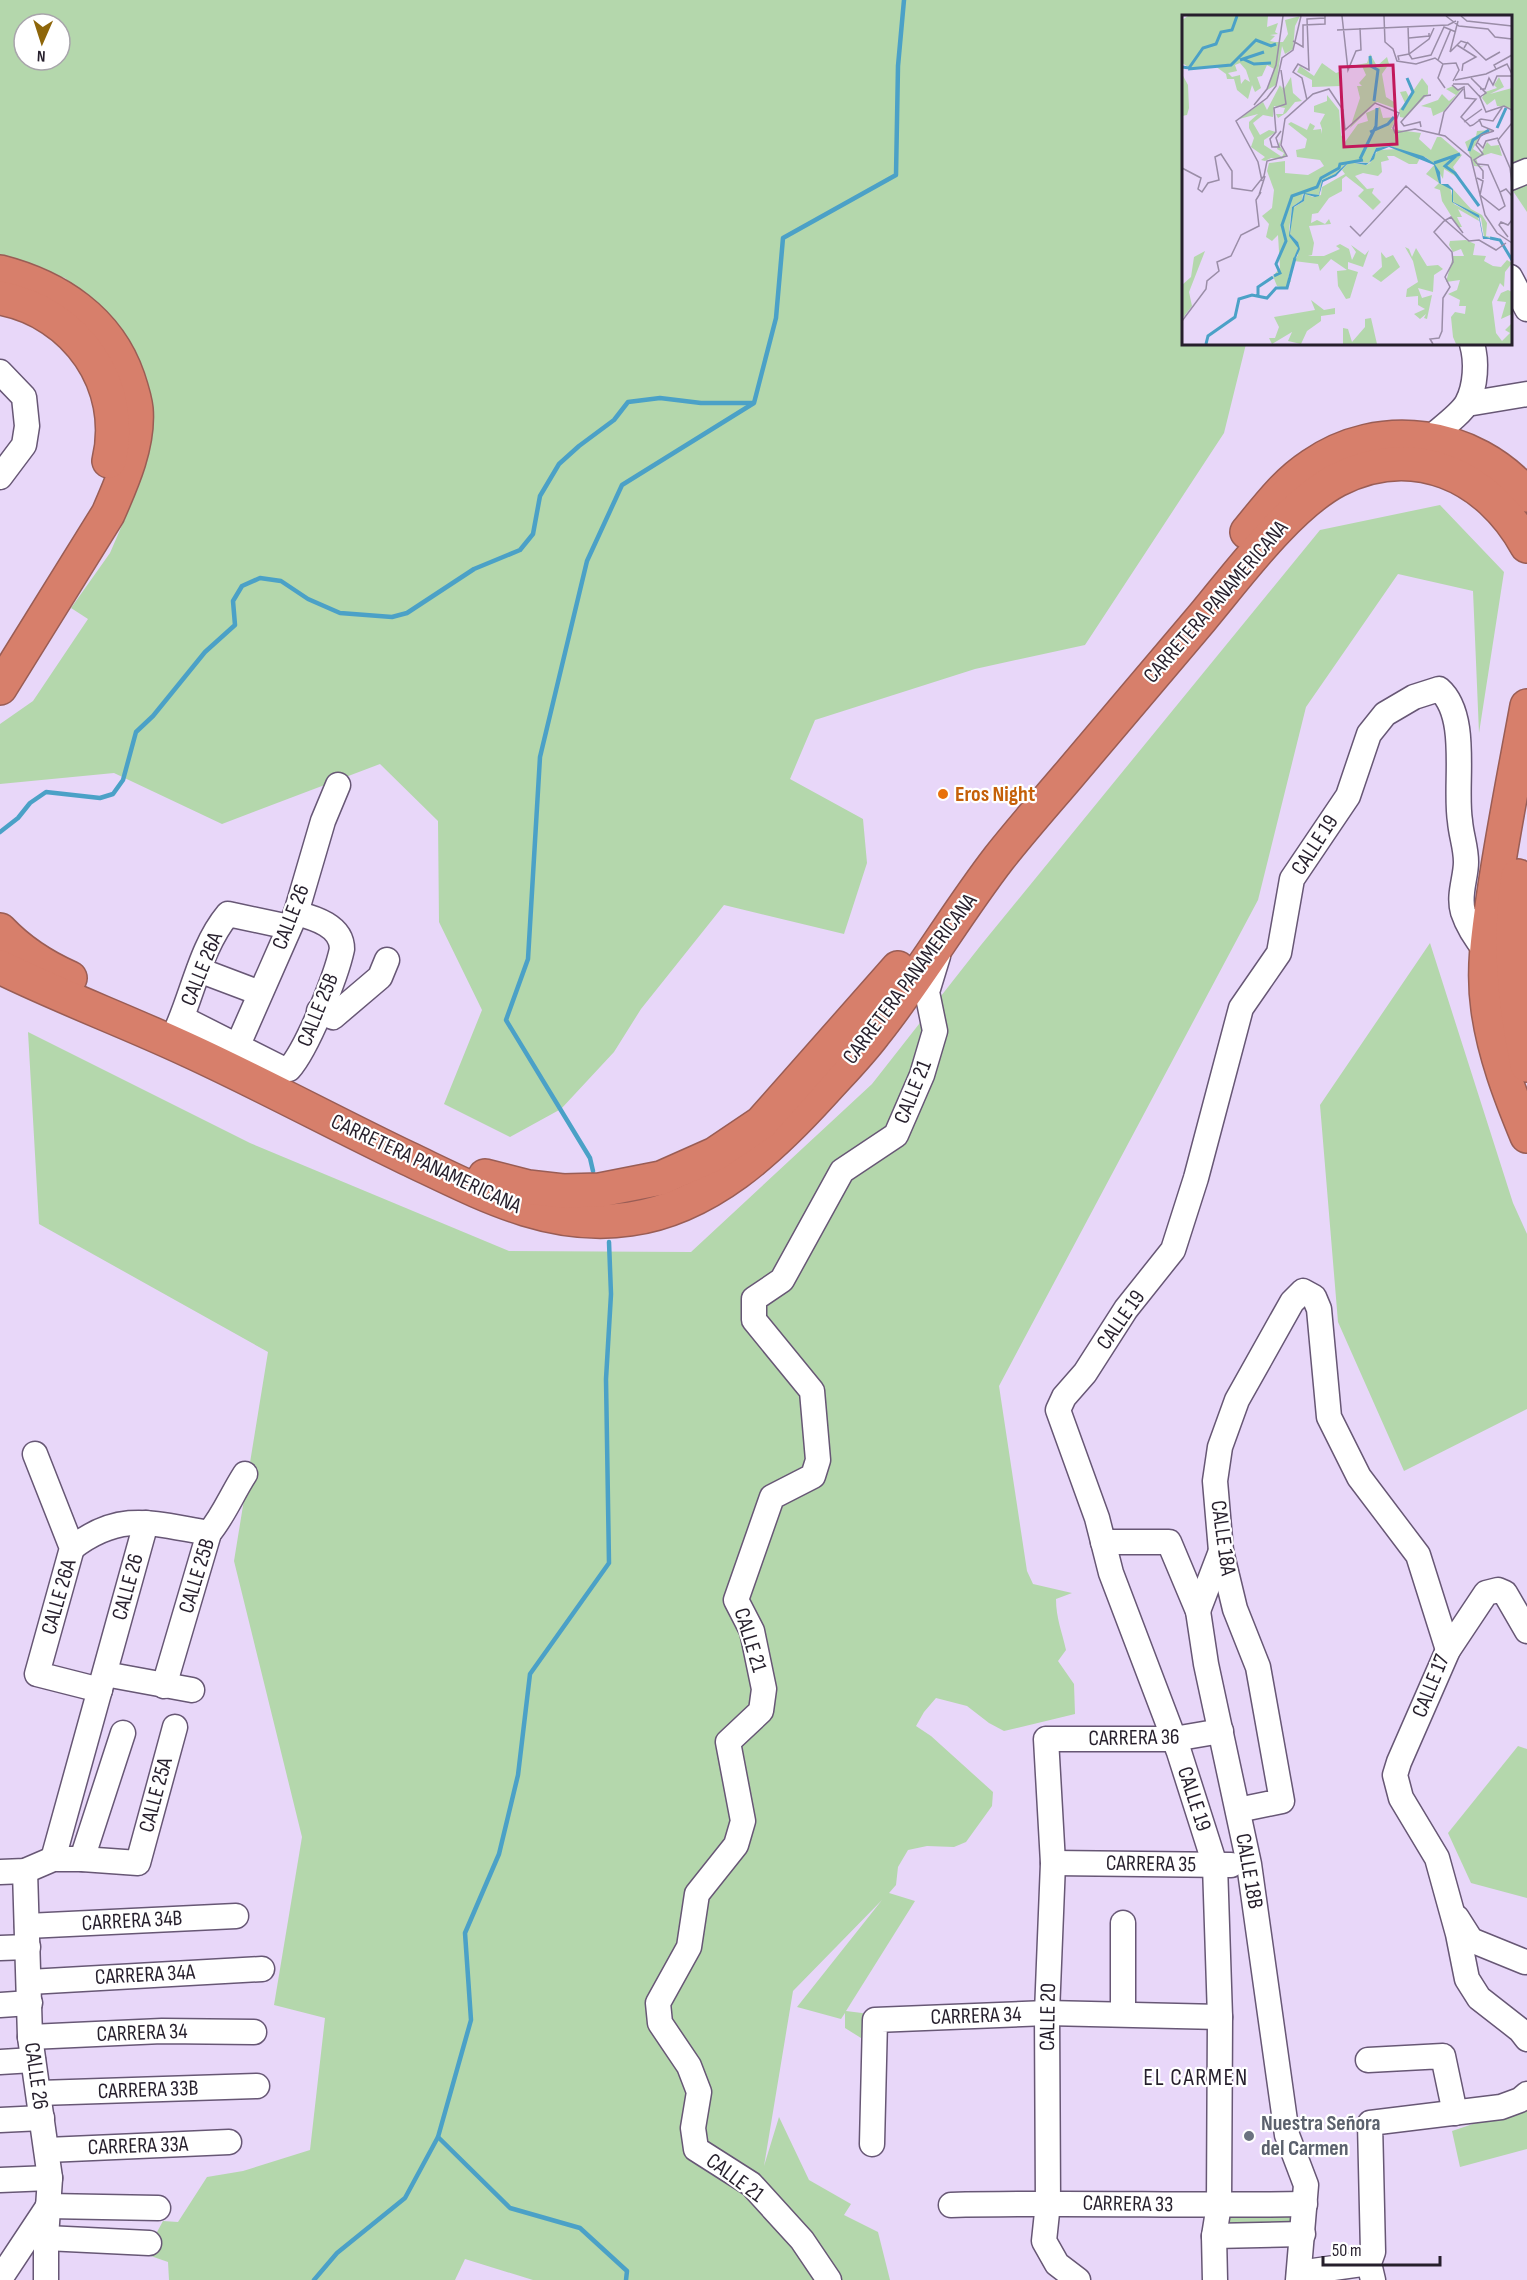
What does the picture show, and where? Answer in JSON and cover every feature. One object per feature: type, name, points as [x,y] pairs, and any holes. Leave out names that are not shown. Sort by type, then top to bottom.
[{"type":"highway","points":[[0,273],[22,278],[66,299],[94,322],[122,360],[136,408],[132,446],[108,514],[0,688]]},
{"type":"highway","points":[[0,298],[13,300],[54,320],[88,352],[100,370],[110,397],[113,424],[112,448],[106,474],[92,508],[0,650]]},
{"type":"highway","name":"CARRETERA PANAMERICANA","points":[[0,967],[191,1051],[389,1149],[457,1173],[528,1187],[563,1191],[600,1190],[661,1178],[715,1154],[761,1123],[888,981],[1207,578],[1289,483],[1328,455],[1355,444],[1393,437],[1430,438],[1459,446],[1489,461],[1507,474],[1527,495]]},
{"type":"highway","name":"CARRETERA PANAMERICANA","points":[[0,930],[10,941],[54,971],[180,1022],[457,1173],[480,1193],[528,1211],[576,1221],[637,1218],[684,1203],[710,1190],[754,1162],[789,1130],[874,1035],[999,858],[1250,560],[1304,502],[1335,481],[1382,465],[1411,465],[1444,471],[1470,482],[1496,502],[1510,517],[1527,546]]},
{"type":"highway","points":[[1527,706],[1498,869],[1486,951],[1485,987],[1493,1037],[1508,1087],[1527,1136]]},
{"type":"highway","points":[[1527,821],[1515,892],[1513,941],[1518,1017],[1527,1065]]},
{"type":"street","points":[[1512,177],[1527,171]]},
{"type":"street","points":[[1512,281],[1527,309]]},
{"type":"street","points":[[1430,438],[1467,404],[1473,386],[1476,363],[1472,345]]},
{"type":"street","points":[[0,372],[24,397],[27,426],[24,445],[0,477]]},
{"type":"street","points":[[1467,404],[1527,394]]},
{"type":"street","name":"CALLE 19","points":[[1215,2280],[1214,2235],[1219,2205],[1220,2017],[1215,1865],[1174,1739],[1111,1573],[1097,1518],[1058,1410],[1064,1397],[1085,1373],[1126,1309],[1173,1250],[1196,1178],[1241,1008],[1279,953],[1292,879],[1348,796],[1369,734],[1385,714],[1414,697],[1439,689],[1447,696],[1454,716],[1460,753],[1459,821],[1465,843],[1466,864],[1462,894],[1463,910],[1472,933],[1486,951]]},
{"type":"street","name":"CALLE 26","points":[[237,1047],[293,920],[323,821],[338,785]]},
{"type":"street","name":"CALLE 26A","points":[[180,1022],[199,970],[220,924],[228,914],[293,920]]},
{"type":"street","name":"CALLE 25B","points":[[237,1047],[283,1069],[290,1069],[298,1060],[340,957],[342,941],[337,933],[319,920],[293,920]]},
{"type":"street","name":"CALLE 21","points":[[829,2280],[802,2240],[751,2184],[696,2148],[693,2127],[699,2092],[689,2066],[660,2023],[658,2003],[689,1947],[697,1894],[736,1845],[743,1821],[728,1742],[761,1711],[764,1689],[752,1631],[736,1600],[772,1497],[813,1476],[818,1460],[812,1391],[754,1320],[754,1299],[782,1280],[842,1171],[896,1135],[922,1075],[935,1032],[927,992],[941,940]]},
{"type":"street","points":[[319,1011],[333,1017],[380,977],[387,960]]},
{"type":"street","points":[[199,970],[260,993]]},
{"type":"street","points":[[180,1022],[237,1047]]},
{"type":"street","name":"CALLE 18A","points":[[1238,1810],[1282,1801],[1258,1667],[1235,1609],[1221,1551],[1215,1481],[1220,1447],[1237,1400],[1292,1302],[1304,1291]]},
{"type":"street","name":"CALLE 17","points":[[1304,1291],[1314,1297],[1319,1309],[1329,1417],[1359,1477],[1418,1555],[1448,1650],[1399,1762],[1395,1775],[1401,1798],[1437,1858],[1467,1979],[1473,1991],[1520,2030],[1527,2039]]},
{"type":"street","name":"CALLE 26A","points":[[35,1454],[72,1548],[37,1674],[102,1682]]},
{"type":"street","name":"CALLE 25B","points":[[164,1686],[209,1533],[222,1516],[245,1474]]},
{"type":"street","points":[[72,1548],[96,1531],[112,1525],[146,1522],[209,1533]]},
{"type":"street","name":"CALLE 26","points":[[53,1859],[146,1522]]},
{"type":"street","name":"CALLE 18B","points":[[1103,1542],[1169,1542],[1198,1611],[1206,1665],[1249,1863],[1287,2135],[1306,2185],[1305,2204]]},
{"type":"street","points":[[1198,1611],[1221,1551]]},
{"type":"street","points":[[1448,1650],[1486,1593],[1498,1590],[1505,1593],[1527,1631]]},
{"type":"street","points":[[102,1682],[192,1690]]},
{"type":"street","name":"CALLE 25A","points":[[82,1859],[138,1863],[175,1726]]},
{"type":"street","name":"CARRERA 36","points":[[1046,1739],[1174,1739],[1221,1731]]},
{"type":"street","points":[[0,1872],[25,1871],[53,1859],[82,1859],[123,1733]]},
{"type":"street","name":"CALLE 20","points":[[1046,1739],[1053,1863],[1047,2013],[1048,2203],[1044,2241],[1057,2264],[1078,2280]]},
{"type":"street","name":"CARRERA 35","points":[[1053,1863],[1215,1865],[1249,1863]]},
{"type":"street","name":"CALLE 26","points":[[25,1871],[32,2049],[51,2178],[48,2206],[36,2238],[46,2280]]},
{"type":"street","points":[[1450,1906],[1471,1940],[1525,1962]]},
{"type":"street","name":"CARRERA 34B","points":[[0,1948],[28,1936],[237,1916]]},
{"type":"street","points":[[1123,1923],[1123,2014]]},
{"type":"street","name":"CARRERA 34A","points":[[0,2005],[29,1992],[262,1969]]},
{"type":"street","name":"CARRERA 34","points":[[872,2144],[875,2020],[1047,2013],[1220,2017]]},
{"type":"street","name":"CARRERA 34","points":[[0,2062],[32,2049],[162,2031],[254,2032]]},
{"type":"street","points":[[1368,2060],[1443,2056],[1455,2113]]},
{"type":"street","name":"CARRERA 33B","points":[[39,2094],[256,2086]]},
{"type":"street","points":[[1305,2204],[1298,2276],[1371,2271],[1373,2252],[1370,2123],[1501,2107],[1520,2100],[1527,2094]]},
{"type":"street","points":[[0,2120],[42,2118]]},
{"type":"street","name":"CARRERA 33A","points":[[47,2150],[228,2142]]},
{"type":"street","points":[[0,2180],[51,2178]]},
{"type":"street","name":"CARRERA 33","points":[[951,2205],[1305,2204]]},
{"type":"street","points":[[48,2206],[158,2208]]},
{"type":"street","points":[[1214,2235],[1303,2234]]},
{"type":"street","points":[[0,2241],[36,2238],[149,2244]]},
{"type":"street","points":[[0,2279],[36,2238]]},
{"type":"green space","points":[[0,0],[1527,0],[1527,212],[1512,190],[1512,15],[1182,15],[1182,345],[1246,345],[1224,433],[1085,645],[975,669],[815,720],[790,779],[863,819],[867,863],[844,934],[724,905],[641,1009],[614,1052],[561,1109],[510,1137],[444,1104],[482,1010],[439,922],[438,821],[380,764],[222,824],[114,773],[0,784],[0,724],[33,701],[88,619],[71,608],[110,553],[138,488],[145,462],[110,322],[65,278],[0,258]]},
{"type":"green space","points":[[1440,505],[1504,572],[1479,733],[1473,591],[1398,574],[1306,707],[1258,900],[999,1386],[1027,1571],[1033,1584],[1072,1593],[1056,1599],[1056,1606],[1066,1650],[1058,1661],[1074,1684],[1075,1714],[1004,1731],[967,1706],[936,1698],[916,1726],[931,1736],[993,1792],[992,1806],[966,1842],[954,1847],[927,1846],[908,1850],[898,1867],[896,1885],[889,1893],[915,1901],[846,2011],[870,2014],[861,2038],[845,2028],[845,2013],[841,2019],[797,2007],[882,1900],[793,1991],[764,2166],[779,2117],[809,2180],[851,2204],[844,2215],[878,2232],[890,2280],[533,2280],[465,2259],[455,2280],[169,2280],[168,2262],[145,2254],[163,2221],[178,2222],[207,2177],[243,2171],[310,2150],[325,2018],[274,2005],[302,1837],[234,1561],[268,1352],[39,1224],[28,1032],[250,1143],[509,1251],[691,1252],[872,1084],[981,945],[1320,530]]},
{"type":"green space","points":[[1430,943],[1513,1203],[1527,1234],[1527,1409],[1404,1471],[1338,1322],[1320,1105]]},
{"type":"green space","points":[[1518,1746],[1527,1749],[1527,1898],[1471,1883],[1448,1833]]},
{"type":"green space","points":[[1527,2106],[1527,2149],[1460,2167],[1452,2131]]},
{"type":"green space","points":[[1223,2209],[1292,2209],[1292,2227],[1225,2227]]},
{"type":"waterway","points":[[593,1171],[590,1158],[506,1020],[528,959],[540,757],[587,561],[622,485],[754,403],[776,318],[783,238],[896,175],[898,66],[904,0]]},
{"type":"waterway","points":[[0,832],[18,818],[30,803],[46,792],[100,798],[113,794],[123,780],[136,732],[153,716],[205,652],[235,625],[233,601],[242,586],[260,578],[281,581],[308,599],[340,613],[392,617],[407,613],[474,569],[520,550],[533,534],[540,496],[559,464],[614,420],[628,402],[660,398],[701,403],[753,403]]},
{"type":"waterway","points":[[609,1242],[611,1294],[606,1379],[609,1563],[530,1674],[518,1775],[499,1854],[465,1933],[471,2020],[438,2137],[510,2208],[580,2228],[627,2271],[626,2280]]},
{"type":"waterway","points":[[314,2280],[337,2253],[405,2198],[438,2137]]},
{"type":"place","name":"Eros Night","points":[[943,794]]},
{"type":"place","name":"Nuestra Señora del Carmen","points":[[1249,2136]]},
{"type":"district","name":"EL CARMEN","points":[[1196,2077]]}]
